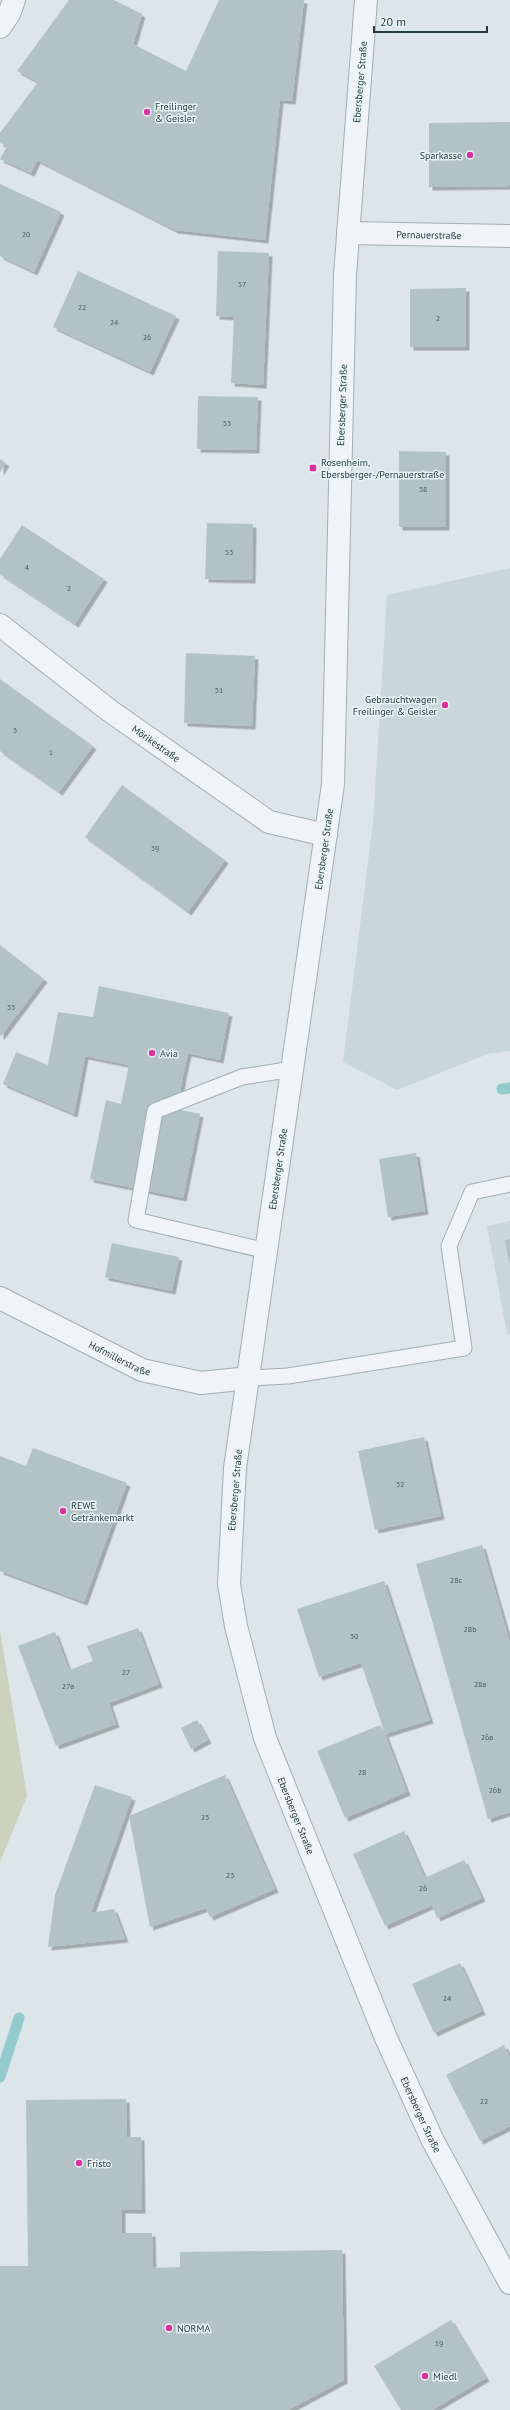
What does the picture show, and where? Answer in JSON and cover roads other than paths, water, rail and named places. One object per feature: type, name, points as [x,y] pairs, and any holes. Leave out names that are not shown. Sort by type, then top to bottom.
[{"type":"street","points":[[0,27],[9,14],[14,0]]},
{"type":"street","name":"Ebersberger Straße","points":[[366,0],[348,233],[339,471],[333,784],[235,1468],[228,1584],[236,1626],[265,1738],[386,2038],[433,2141],[510,2283]]},
{"type":"street","name":"Pernauerstraße","points":[[348,233],[510,236]]},
{"type":"street","name":"Mörikestraße","points":[[0,625],[110,711],[269,822],[326,835]]},
{"type":"street","name":"Hofmillerstraße","points":[[0,1298],[142,1370],[201,1383],[249,1378]]},
{"type":"lane","points":[[267,1251],[136,1220],[155,1111],[242,1077],[292,1069]]},
{"type":"lane","points":[[249,1378],[288,1376],[464,1348],[449,1246],[472,1192],[510,1184]]},
{"type":"waterway","points":[[502,1089],[510,1088]]},
{"type":"waterway","points":[[0,2077],[19,2018]]},
{"type":"place","name":"Freilinger & Geisler","points":[[147,112]]},
{"type":"place","name":"Sparkasse","points":[[470,155]]},
{"type":"place","name":"Rosenheim, Ebersberger-/Pernauerstraße","points":[[313,468]]},
{"type":"place","name":"Gebrauchtwagen Freilinger & Geisler","points":[[445,705]]},
{"type":"place","name":"Avia","points":[[152,1053]]},
{"type":"place","name":"REWE Getränkemarkt","points":[[63,1511]]},
{"type":"place","name":"Fristo","points":[[79,2163]]},
{"type":"place","name":"NORMA","points":[[169,2328]]},
{"type":"place","name":"Miedl","points":[[425,2376]]}]
